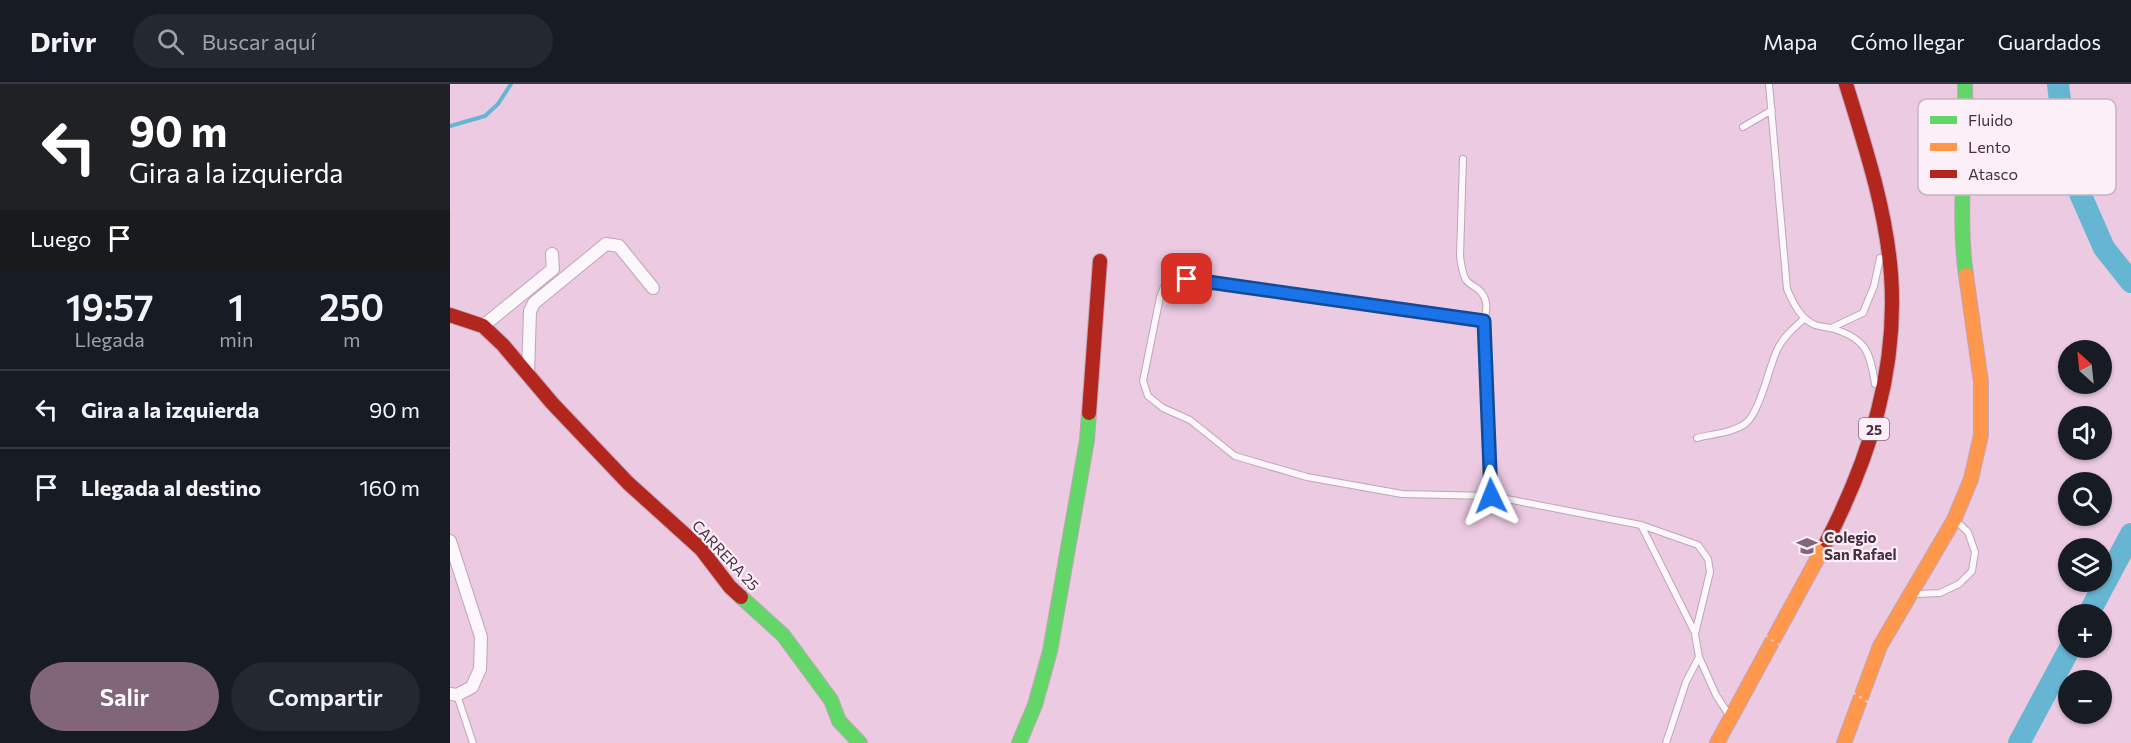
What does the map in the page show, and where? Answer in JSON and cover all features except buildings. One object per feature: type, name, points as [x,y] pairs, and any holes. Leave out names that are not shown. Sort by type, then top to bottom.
[{"type":"main road","name":"25","points":[[1716,743],[1816,565],[1848,502],[1865,460],[1880,410],[1888,367],[1892,325],[1891,275],[1876,185],[1846,84]]},
{"type":"main road","points":[[1965,84],[1965,99]]},
{"type":"main road","points":[[1844,743],[1880,646],[1954,520],[1971,479],[1981,435],[1981,382],[1963,253],[1962,195]]},
{"type":"main road","points":[[1019,743],[1035,705],[1050,651],[1087,440],[1100,261]]},
{"type":"main road","points":[[450,315],[483,326]]},
{"type":"main road","name":"CARRERA 25","points":[[483,326],[503,345],[552,403],[628,483],[701,549],[730,587],[783,635],[831,700],[838,721],[860,743]]},
{"type":"street","points":[[528,374],[530,310],[534,303],[606,244],[619,246],[653,288]]},
{"type":"street","points":[[483,326],[553,269],[552,254]]},
{"type":"street","points":[[450,541],[481,637],[480,669],[472,687],[453,694]]},
{"type":"lane","points":[[1769,84],[1787,289],[1796,308],[1805,318],[1815,325],[1852,335],[1863,344],[1874,373],[1880,410]]},
{"type":"lane","points":[[1743,127],[1772,110]]},
{"type":"lane","points":[[1463,159],[1460,256],[1467,282],[1486,298],[1487,309],[1484,321],[1491,496]]},
{"type":"lane","points":[[1831,328],[1863,313],[1874,286],[1885,230]]},
{"type":"lane","points":[[1484,321],[1174,277],[1165,284],[1160,297],[1143,381],[1148,396],[1163,408],[1191,420],[1235,456],[1307,477],[1402,494],[1491,496],[1641,525],[1698,544],[1708,560],[1710,572],[1695,634]]},
{"type":"lane","points":[[1696,438],[1727,431],[1747,422],[1757,405],[1778,348],[1791,330],[1805,318]]},
{"type":"lane","points":[[1910,595],[1940,593],[1959,584],[1972,571],[1975,552],[1968,532],[1954,520]]},
{"type":"lane","points":[[1641,525],[1695,634],[1699,657],[1716,695],[1731,718]]},
{"type":"lane","points":[[1666,743],[1686,682],[1699,657]]},
{"type":"lane","points":[[453,694],[474,743]]},
{"type":"path","points":[[1830,94],[1846,176],[1863,313]]},
{"type":"path","name":"25","points":[[1837,479],[1863,344]]},
{"type":"path","points":[[1690,743],[1760,618],[1807,541]]},
{"type":"path","points":[[1760,618],[1755,615],[1766,597],[1761,594],[1746,623],[1880,710],[1898,681],[1891,675],[1882,691]]},
{"type":"waterway","points":[[450,126],[485,116],[498,104],[511,84]]},
{"type":"waterway","points":[[2058,84],[2060,99]]},
{"type":"waterway","points":[[2081,195],[2104,248],[2131,282]]},
{"type":"waterway","points":[[2094,604],[2131,534]]},
{"type":"waterway","points":[[2019,743],[2065,658]]},
{"type":"traffic: fast","points":[[1965,84],[1965,99]]},
{"type":"traffic: fast","points":[[1962,195],[1963,251],[1966,275]]},
{"type":"traffic: fast","points":[[1019,743],[1035,705],[1050,651],[1087,440],[1089,413]]},
{"type":"traffic: fast","points":[[741,597],[783,635],[831,700],[839,721],[860,743]]},
{"type":"traffic: slow","points":[[1844,743],[1880,646],[1954,520],[1971,479],[1981,435],[1981,382],[1966,275]]},
{"type":"traffic: slow","points":[[1717,743],[1827,541]]},
{"type":"traffic: jam","points":[[1827,541],[1856,477],[1878,412],[1890,344],[1892,309],[1891,274],[1885,226],[1874,178],[1846,84]]},
{"type":"traffic: jam","points":[[1089,413],[1100,261]]},
{"type":"traffic: jam","points":[[450,315],[483,326],[503,345],[552,403],[628,483],[701,549],[730,587],[741,597]]},
{"type":"place","name":"Colegio San Rafael","points":[[1807,546]]},
{"type":"route","points":[[1187,279],[1484,321],[1491,496]]}]
